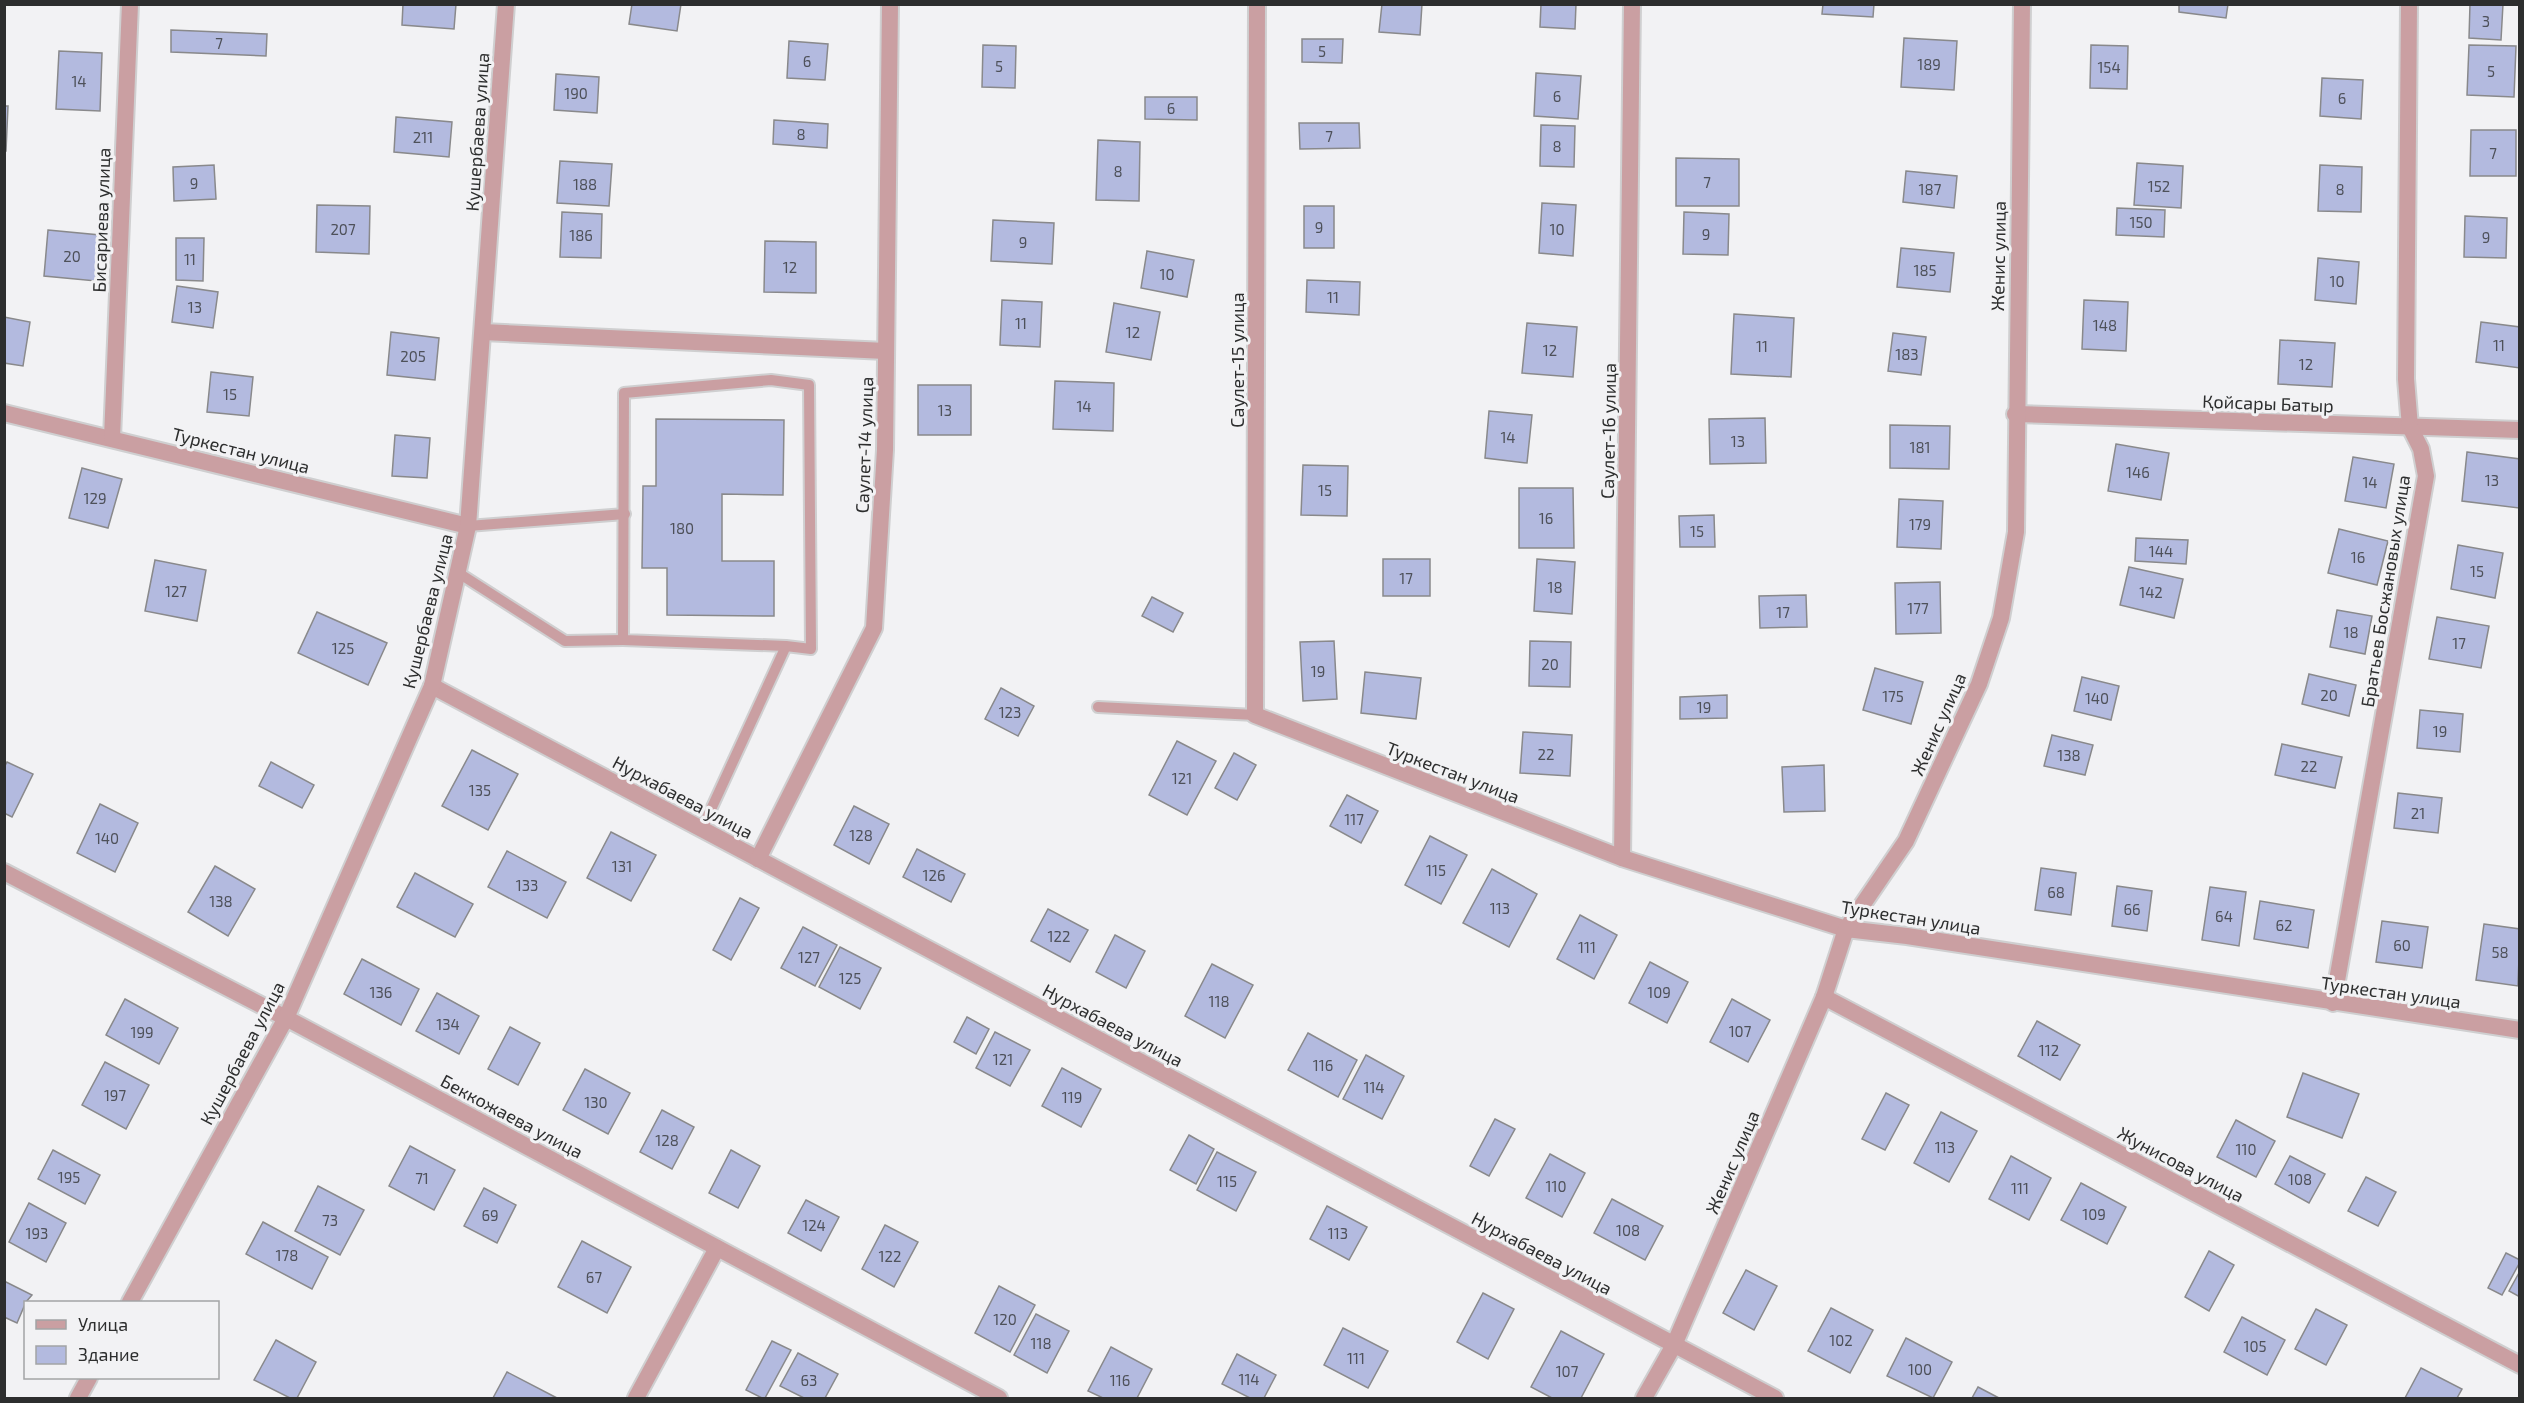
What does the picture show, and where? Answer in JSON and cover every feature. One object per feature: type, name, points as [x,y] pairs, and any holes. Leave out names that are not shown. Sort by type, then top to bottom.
[{"type":"street","name":"Бисариева улица","points":[[112,438],[130,4]]},
{"type":"street","name":"Кушербаева улица","points":[[131,1301],[286,1018],[432,686],[468,526],[506,4]]},
{"type":"street","name":"Саулет-14 улица","points":[[758,859],[874,628],[885,450],[890,4]]},
{"type":"street","name":"Саулет-15 улица","points":[[1255,716],[1257,4]]},
{"type":"street","name":"Саулет-16 улица","points":[[1622,858],[1632,4]]},
{"type":"street","name":"Женис улица","points":[[1644,1398],[1674,1345],[1824,997],[1846,929],[1906,841],[1979,684],[2001,618],[2016,532],[2022,4]]},
{"type":"street","name":"Братьев Босжановых улица","points":[[2334,1003],[2426,476],[2421,449],[2410,428],[2406,379],[2409,4]]},
{"type":"street","points":[[483,333],[886,351]]},
{"type":"street","name":"Туркестан улица","points":[[4,413],[468,526]]},
{"type":"street","name":"Қойсары Батыр","points":[[2016,414],[2520,430]]},
{"type":"street","name":"Нурхабаева улица","points":[[432,686],[1775,1398]]},
{"type":"street","name":"Туркестан улица","points":[[1255,716],[1622,858],[1846,929],[1907,936],[2520,1030]]},
{"type":"street","name":"Беккожаева улица","points":[[4,872],[286,1018],[999,1398]]},
{"type":"street","name":"Жунисова улица","points":[[1824,997],[2520,1365]]},
{"type":"street","points":[[636,1398],[717,1248]]},
{"type":"street","points":[[78,1398],[88,1379]]},
{"type":"lane","points":[[458,572],[565,641],[623,639],[811,649],[809,385],[771,380],[624,393],[623,639]]},
{"type":"lane","points":[[468,526],[625,514]]},
{"type":"lane","points":[[702,829],[786,646]]},
{"type":"lane","points":[[1098,707],[1255,716]]},
{"type":"building","points":[[403,4],[456,4],[454,29],[402,25]]},
{"type":"building","points":[[632,4],[681,4],[677,31],[629,24]]},
{"type":"building","points":[[1382,4],[1422,4],[1420,35],[1379,32]]},
{"type":"building","points":[[1541,4],[1576,4],[1575,29],[1540,27]]},
{"type":"building","points":[[1823,4],[1874,4],[1873,17],[1822,14]]},
{"type":"building","points":[[2179,4],[2228,4],[2226,18],[2179,12]]},
{"type":"building","points":[[2470,4],[2503,4],[2501,40],[2469,38]]},
{"type":"building","points":[[171,30],[267,34],[266,56],[171,52]]},
{"type":"building","points":[[1904,38],[1957,41],[1954,90],[1901,87]]},
{"type":"building","points":[[1302,39],[1343,39],[1342,63],[1302,62]]},
{"type":"building","points":[[789,41],[828,44],[825,80],[787,78]]},
{"type":"building","points":[[983,45],[1016,46],[1015,88],[982,87]]},
{"type":"building","points":[[2091,45],[2128,46],[2127,89],[2090,88]]},
{"type":"building","points":[[2469,45],[2516,46],[2514,97],[2467,95]]},
{"type":"building","points":[[59,51],[102,53],[100,111],[56,109]]},
{"type":"building","points":[[1536,73],[1581,76],[1578,119],[1534,116]]},
{"type":"building","points":[[556,74],[599,77],[597,113],[554,110]]},
{"type":"building","points":[[2322,78],[2363,80],[2361,119],[2320,116]]},
{"type":"building","points":[[1145,97],[1197,97],[1197,120],[1145,119]]},
{"type":"building","points":[[4,106],[8,106],[6,151],[4,151]]},
{"type":"building","points":[[396,117],[452,122],[449,157],[394,152]]},
{"type":"building","points":[[774,120],[828,124],[827,148],[773,144]]},
{"type":"building","points":[[1299,123],[1359,123],[1360,148],[1300,149]]},
{"type":"building","points":[[1541,125],[1575,126],[1574,167],[1540,166]]},
{"type":"building","points":[[2471,130],[2516,130],[2516,176],[2470,176]]},
{"type":"building","points":[[1098,140],[1140,142],[1139,201],[1096,200]]},
{"type":"building","points":[[1676,158],[1739,159],[1739,206],[1676,206]]},
{"type":"building","points":[[560,161],[612,164],[609,206],[557,203]]},
{"type":"building","points":[[2137,163],[2183,166],[2181,208],[2134,205]]},
{"type":"building","points":[[214,165],[216,199],[174,201],[173,167]]},
{"type":"building","points":[[2320,165],[2362,167],[2361,212],[2318,211]]},
{"type":"building","points":[[1906,171],[1957,176],[1954,208],[1903,202]]},
{"type":"building","points":[[1542,203],[1576,205],[1573,256],[1539,253]]},
{"type":"building","points":[[317,205],[370,206],[369,254],[316,252]]},
{"type":"building","points":[[1304,206],[1334,206],[1334,248],[1304,248]]},
{"type":"building","points":[[2117,208],[2165,210],[2164,237],[2116,235]]},
{"type":"building","points":[[562,212],[602,214],[601,258],[560,257]]},
{"type":"building","points":[[1684,212],[1729,214],[1728,255],[1683,254]]},
{"type":"building","points":[[2465,216],[2507,218],[2506,258],[2464,257]]},
{"type":"building","points":[[993,220],[1054,223],[1052,264],[991,261]]},
{"type":"building","points":[[48,230],[100,235],[96,281],[44,276]]},
{"type":"building","points":[[176,238],[204,238],[203,281],[176,280]]},
{"type":"building","points":[[765,241],[816,242],[816,293],[764,292]]},
{"type":"building","points":[[1901,248],[1954,253],[1950,292],[1897,287]]},
{"type":"building","points":[[1147,251],[1194,260],[1187,297],[1141,288]]},
{"type":"building","points":[[2318,258],[2359,262],[2356,304],[2315,300]]},
{"type":"building","points":[[1307,280],[1360,282],[1359,315],[1306,312]]},
{"type":"building","points":[[177,286],[218,292],[213,328],[172,322]]},
{"type":"building","points":[[1002,300],[1042,302],[1040,347],[1000,345]]},
{"type":"building","points":[[2084,300],[2128,302],[2126,351],[2082,349]]},
{"type":"building","points":[[1114,303],[1160,312],[1151,360],[1106,352]]},
{"type":"building","points":[[1734,314],[1794,318],[1791,377],[1731,374]]},
{"type":"building","points":[[4,317],[30,322],[23,366],[4,363]]},
{"type":"building","points":[[2481,322],[2520,327],[2520,368],[2476,362]]},
{"type":"building","points":[[1527,323],[1577,327],[1573,377],[1522,373]]},
{"type":"building","points":[[391,332],[439,338],[435,380],[387,375]]},
{"type":"building","points":[[1893,333],[1926,337],[1921,375],[1888,371]]},
{"type":"building","points":[[2280,340],[2335,343],[2332,387],[2278,384]]},
{"type":"building","points":[[211,372],[253,377],[249,416],[207,412]]},
{"type":"building","points":[[1055,381],[1114,383],[1113,431],[1053,429]]},
{"type":"building","points":[[918,385],[971,385],[971,435],[918,435]]},
{"type":"building","points":[[1489,411],[1532,415],[1527,463],[1485,458]]},
{"type":"building","points":[[1765,418],[1766,463],[1710,464],[1709,419]]},
{"type":"building","points":[[656,419],[784,420],[783,495],[722,494],[722,561],[774,561],[774,616],[667,615],[667,568],[642,568],[643,486],[656,486]]},
{"type":"building","points":[[1890,425],[1950,426],[1949,469],[1890,468]]},
{"type":"building","points":[[395,435],[430,438],[427,478],[392,476]]},
{"type":"building","points":[[2116,444],[2169,453],[2161,500],[2108,491]]},
{"type":"building","points":[[2467,452],[2520,459],[2519,508],[2462,501]]},
{"type":"building","points":[[2353,457],[2394,464],[2386,508],[2345,501]]},
{"type":"building","points":[[1303,465],[1348,466],[1347,516],[1301,515]]},
{"type":"building","points":[[82,468],[122,479],[108,528],[69,518]]},
{"type":"building","points":[[1519,488],[1573,488],[1574,548],[1519,548]]},
{"type":"building","points":[[1899,499],[1943,501],[1941,549],[1897,547]]},
{"type":"building","points":[[1714,515],[1715,547],[1680,547],[1679,516]]},
{"type":"building","points":[[2339,529],[2388,541],[2377,585],[2328,573]]},
{"type":"building","points":[[2136,538],[2188,540],[2186,564],[2135,561]]},
{"type":"building","points":[[2458,545],[2503,553],[2495,598],[2451,589]]},
{"type":"building","points":[[1383,559],[1430,559],[1430,596],[1383,596]]},
{"type":"building","points":[[1537,559],[1575,562],[1572,614],[1534,611]]},
{"type":"building","points":[[155,560],[206,570],[197,621],[145,611]]},
{"type":"building","points":[[2129,567],[2183,579],[2174,618],[2120,605]]},
{"type":"building","points":[[1940,582],[1941,633],[1896,634],[1895,583]]},
{"type":"building","points":[[1806,595],[1807,627],[1760,628],[1759,596]]},
{"type":"building","points":[[1152,597],[1183,613],[1173,632],[1142,616]]},
{"type":"building","points":[[2337,610],[2372,616],[2365,654],[2330,647]]},
{"type":"building","points":[[317,612],[387,643],[368,685],[298,653]]},
{"type":"building","points":[[2437,617],[2489,626],[2481,668],[2429,659]]},
{"type":"building","points":[[1334,641],[1337,699],[1303,701],[1300,642]]},
{"type":"building","points":[[1530,641],[1571,642],[1570,687],[1529,686]]},
{"type":"building","points":[[1875,668],[1923,682],[1911,724],[1863,710]]},
{"type":"building","points":[[1365,672],[1421,678],[1416,719],[1361,713]]},
{"type":"building","points":[[2309,674],[2356,685],[2349,716],[2302,704]]},
{"type":"building","points":[[2082,677],[2119,686],[2111,720],[2074,711]]},
{"type":"building","points":[[1001,688],[1034,706],[1018,736],[985,719]]},
{"type":"building","points":[[1727,695],[1727,718],[1680,719],[1680,697]]},
{"type":"building","points":[[2420,710],[2463,714],[2460,752],[2417,748]]},
{"type":"building","points":[[1523,732],[1572,735],[1570,776],[1520,773]]},
{"type":"building","points":[[2052,735],[2093,745],[2085,775],[2044,766]]},
{"type":"building","points":[[1177,741],[1216,761],[1187,815],[1149,795]]},
{"type":"building","points":[[2282,744],[2342,757],[2335,788],[2275,775]]},
{"type":"building","points":[[472,750],[518,774],[488,830],[442,806]]},
{"type":"building","points":[[1234,753],[1256,765],[1237,800],[1215,788]]},
{"type":"building","points":[[7,762],[33,774],[12,817],[4,813],[4,767]]},
{"type":"building","points":[[271,762],[314,785],[302,808],[259,786]]},
{"type":"building","points":[[1824,765],[1825,811],[1784,812],[1782,767]]},
{"type":"building","points":[[2398,793],[2442,798],[2438,833],[2394,828]]},
{"type":"building","points":[[1347,795],[1378,811],[1361,843],[1330,826]]},
{"type":"building","points":[[100,804],[138,823],[115,872],[77,853]]},
{"type":"building","points":[[854,806],[889,824],[869,864],[834,845]]},
{"type":"building","points":[[611,832],[656,855],[631,901],[587,878]]},
{"type":"building","points":[[1430,836],[1467,855],[1441,904],[1405,885]]},
{"type":"building","points":[[917,849],[965,874],[951,902],[903,877]]},
{"type":"building","points":[[507,851],[566,882],[547,918],[488,887]]},
{"type":"building","points":[[215,866],[255,889],[228,936],[188,912]]},
{"type":"building","points":[[2041,868],[2076,873],[2071,915],[2035,910]]},
{"type":"building","points":[[1492,869],[1537,894],[1509,947],[1463,923]]},
{"type":"building","points":[[415,873],[473,904],[455,937],[397,907]]},
{"type":"building","points":[[2117,886],[2152,891],[2147,931],[2112,926]]},
{"type":"building","points":[[2210,887],[2246,892],[2239,946],[2202,940]]},
{"type":"building","points":[[740,898],[759,908],[731,960],[713,950]]},
{"type":"building","points":[[2260,901],[2314,910],[2308,948],[2254,939]]},
{"type":"building","points":[[1048,909],[1088,930],[1070,962],[1031,941]]},
{"type":"building","points":[[1580,915],[1617,935],[1594,979],[1557,959]]},
{"type":"building","points":[[2382,921],[2428,927],[2422,968],[2376,962]]},
{"type":"building","points":[[2484,924],[2520,929],[2518,986],[2476,980]]},
{"type":"building","points":[[803,927],[837,945],[815,986],[781,968]]},
{"type":"building","points":[[1115,935],[1145,951],[1126,988],[1096,972]]},
{"type":"building","points":[[840,947],[881,968],[860,1009],[819,987]]},
{"type":"building","points":[[362,959],[419,989],[401,1025],[344,994]]},
{"type":"building","points":[[1650,962],[1688,982],[1667,1023],[1629,1003]]},
{"type":"building","points":[[1212,964],[1253,985],[1225,1038],[1185,1016]]},
{"type":"building","points":[[437,993],[479,1016],[459,1054],[416,1031]]},
{"type":"building","points":[[125,999],[178,1028],[159,1064],[106,1035]]},
{"type":"building","points":[[1732,999],[1770,1020],[1748,1062],[1710,1042]]},
{"type":"building","points":[[967,1017],[989,1029],[976,1054],[954,1042]]},
{"type":"building","points":[[2037,1021],[2080,1045],[2060,1080],[2018,1056]]},
{"type":"building","points":[[510,1027],[540,1043],[518,1085],[488,1069]]},
{"type":"building","points":[[995,1032],[1030,1050],[1010,1086],[976,1068]]},
{"type":"building","points":[[1308,1033],[1357,1060],[1338,1097],[1288,1070]]},
{"type":"building","points":[[1366,1055],[1404,1076],[1382,1119],[1343,1099]]},
{"type":"building","points":[[105,1062],[149,1085],[126,1129],[82,1105]]},
{"type":"building","points":[[1062,1068],[1101,1089],[1081,1127],[1042,1106]]},
{"type":"building","points":[[585,1069],[630,1093],[608,1134],[563,1110]]},
{"type":"building","points":[[2303,1073],[2359,1094],[2342,1138],[2287,1117]]},
{"type":"building","points":[[1886,1093],[1909,1105],[1885,1150],[1862,1139]]},
{"type":"building","points":[[662,1110],[694,1127],[672,1169],[640,1152]]},
{"type":"building","points":[[1941,1112],[1977,1131],[1949,1182],[1914,1163]]},
{"type":"building","points":[[1495,1119],[1515,1129],[1489,1176],[1470,1166]]},
{"type":"building","points":[[2236,1120],[2275,1141],[2256,1177],[2217,1157]]},
{"type":"building","points":[[1189,1135],[1214,1149],[1196,1184],[1170,1170]]},
{"type":"building","points":[[410,1146],[455,1170],[434,1210],[389,1186]]},
{"type":"building","points":[[53,1150],[100,1175],[85,1204],[38,1179]]},
{"type":"building","points":[[731,1150],[760,1166],[738,1208],[709,1193]]},
{"type":"building","points":[[1217,1152],[1256,1172],[1236,1211],[1197,1190]]},
{"type":"building","points":[[1550,1154],[1585,1173],[1562,1217],[1526,1198]]},
{"type":"building","points":[[2011,1156],[2051,1178],[2029,1220],[1989,1199]]},
{"type":"building","points":[[2290,1156],[2325,1174],[2309,1203],[2275,1184]]},
{"type":"building","points":[[2366,1177],[2396,1192],[2378,1226],[2348,1211]]},
{"type":"building","points":[[2081,1183],[2126,1207],[2107,1244],[2061,1220]]},
{"type":"building","points":[[318,1186],[364,1210],[340,1255],[295,1231]]},
{"type":"building","points":[[484,1188],[516,1205],[497,1243],[464,1226]]},
{"type":"building","points":[[1612,1199],[1663,1226],[1645,1260],[1594,1233]]},
{"type":"building","points":[[806,1200],[839,1217],[821,1251],[788,1233]]},
{"type":"building","points":[[29,1203],[66,1223],[46,1262],[9,1242]]},
{"type":"building","points":[[1327,1206],[1367,1227],[1349,1260],[1310,1239]]},
{"type":"building","points":[[263,1222],[328,1257],[312,1289],[246,1254]]},
{"type":"building","points":[[885,1225],[918,1242],[894,1287],[862,1269]]},
{"type":"building","points":[[582,1241],[631,1267],[607,1313],[558,1287]]},
{"type":"building","points":[[2209,1251],[2234,1265],[2209,1311],[2185,1297]]},
{"type":"building","points":[[2506,1253],[2520,1262],[2502,1295],[2488,1288]]},
{"type":"building","points":[[1746,1270],[1777,1286],[1754,1330],[1723,1313]]},
{"type":"building","points":[[2520,1271],[2520,1297],[2509,1291]]},
{"type":"building","points":[[4,1281],[32,1295],[24,1301],[17,1323],[4,1317]]},
{"type":"building","points":[[999,1286],[1035,1305],[1010,1352],[975,1333]]},
{"type":"building","points":[[1483,1293],[1514,1309],[1488,1359],[1457,1342]]},
{"type":"building","points":[[1831,1308],[1873,1330],[1850,1373],[1808,1351]]},
{"type":"building","points":[[2316,1309],[2347,1325],[2326,1365],[2295,1349]]},
{"type":"building","points":[[1036,1314],[1069,1331],[1047,1373],[1014,1355]]},
{"type":"building","points":[[2242,1317],[2285,1340],[2267,1375],[2224,1352]]},
{"type":"building","points":[[1343,1328],[1388,1351],[1368,1388],[1324,1365]]},
{"type":"building","points":[[1561,1331],[1604,1354],[1581,1398],[1552,1398],[1531,1387]]},
{"type":"building","points":[[1906,1338],[1952,1362],[1933,1398],[1887,1376]]},
{"type":"building","points":[[276,1340],[316,1362],[297,1398],[290,1398],[254,1380]]},
{"type":"building","points":[[772,1341],[791,1350],[765,1398],[762,1398],[746,1390]]},
{"type":"building","points":[[1111,1347],[1152,1369],[1137,1398],[1103,1398],[1088,1391]]},
{"type":"building","points":[[798,1353],[838,1374],[825,1398],[804,1398],[780,1386]]},
{"type":"building","points":[[1237,1354],[1276,1375],[1264,1398],[1250,1398],[1222,1384]]},
{"type":"building","points":[[2421,1368],[2462,1389],[2457,1398],[2405,1398]]},
{"type":"building","points":[[507,1372],[557,1398],[493,1398]]},
{"type":"building","points":[[1978,1387],[1999,1398],[1972,1398]]}]
